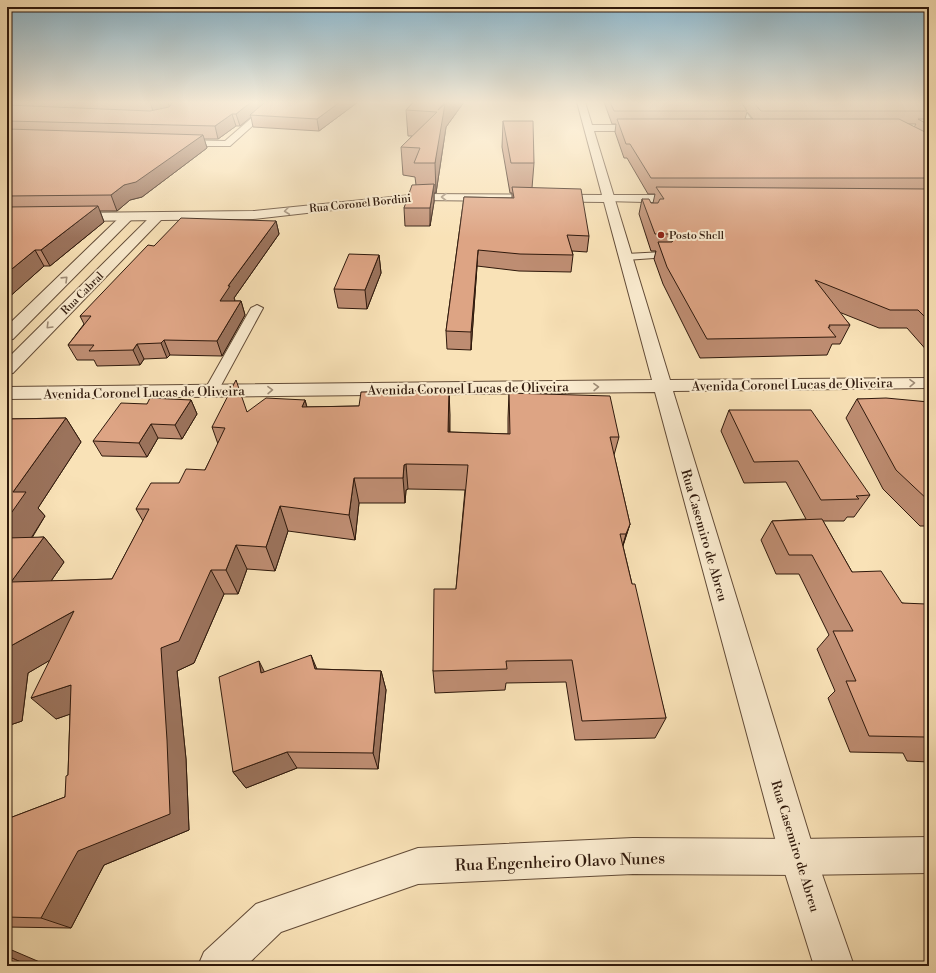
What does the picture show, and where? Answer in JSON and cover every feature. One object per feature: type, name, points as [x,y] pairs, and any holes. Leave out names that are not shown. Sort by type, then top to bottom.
[{"type":"street","name":"Rua Casemiro de Abreu","points":[[594,147],[798,857],[834,966]]},
{"type":"street","name":"Rua Coronel Bordini","points":[[60,217],[253,215],[422,197],[609,199],[647,204],[693,199]]},
{"type":"street","name":"Rua Cabral","points":[[7,335],[127,217]]},
{"type":"street","name":"Rua Cabral","points":[[7,369],[156,217]]},
{"type":"street","points":[[105,240],[136,239]]},
{"type":"street","name":"Avenida Coronel Lucas de Oliveira","points":[[7,394],[929,383]]},
{"type":"street","name":"Rua Engenheiro Olavo Nunes","points":[[218,966],[269,918],[418,866],[633,856],[798,857],[929,855]]},
{"type":"lane","points":[[626,257],[664,255]]},
{"type":"lane","points":[[211,391],[257,308]]},
{"type":"building","points":[[7,147],[185,147],[136,182],[124,185],[111,195],[7,196]]},
{"type":"building","points":[[409,147],[438,147],[435,163],[414,163],[420,148]]},
{"type":"building","points":[[508,147],[534,147],[534,163],[511,163]]},
{"type":"building","points":[[632,147],[929,147],[929,178],[651,178]]},
{"type":"building","points":[[434,184],[430,208],[404,208],[412,185]]},
{"type":"building","points":[[512,187],[581,189],[589,236],[567,235],[573,255],[520,254],[478,250],[471,332],[446,331],[464,197],[514,198]]},
{"type":"building","points":[[656,187],[929,189],[929,321],[918,310],[890,310],[815,280],[850,325],[829,325],[830,327],[828,327],[836,337],[707,339],[667,267],[658,242],[672,242],[675,237],[668,234],[655,234],[642,199],[649,199],[651,203],[658,203],[660,199],[664,199]]},
{"type":"building","points":[[98,206],[41,250],[35,250],[7,273],[7,207]]},
{"type":"building","points":[[181,218],[276,221],[228,286],[230,286],[220,301],[241,301],[217,341],[164,340],[161,343],[137,344],[133,350],[89,351],[94,345],[68,345],[91,316],[80,316],[148,245],[154,246]]},
{"type":"building","points":[[349,254],[379,255],[365,290],[334,289]]},
{"type":"building","points":[[236,380],[247,412],[266,398],[305,400],[302,407],[359,406],[361,392],[449,390],[448,432],[510,434],[509,393],[610,396],[619,437],[610,437],[630,524],[626,534],[620,534],[632,584],[635,584],[666,718],[582,721],[572,660],[506,661],[507,669],[433,671],[434,589],[456,589],[468,465],[406,464],[404,465],[403,478],[354,478],[349,515],[280,506],[266,547],[236,545],[226,570],[211,570],[179,641],[161,648],[170,814],[78,851],[41,918],[7,917],[7,819],[65,797],[66,776],[68,775],[71,685],[31,698],[74,611],[7,648],[7,538],[44,537],[11,582],[112,579],[149,509],[136,509],[151,483],[179,483],[186,469],[205,470],[225,428],[212,427]]},
{"type":"building","points":[[150,398],[191,400],[175,425],[151,424],[139,443],[93,441],[121,403],[147,404]]},
{"type":"building","points":[[886,398],[929,402],[929,501],[896,470],[857,399]]},
{"type":"building","points":[[729,410],[811,410],[870,495],[856,496],[859,499],[821,500],[798,461],[754,462]]},
{"type":"building","points":[[66,418],[13,492],[26,492],[7,519],[7,419]]},
{"type":"building","points":[[822,519],[852,572],[881,571],[902,603],[926,604],[929,608],[929,745],[925,737],[869,736],[846,681],[856,681],[833,631],[853,631],[812,555],[789,555],[772,521]]},
{"type":"building","points":[[311,655],[315,669],[381,671],[373,753],[287,752],[233,772],[219,677],[259,661],[261,673]]},
{"type":"building","points":[[7,956],[30,966],[7,966]]},
{"type":"place","name":"Posto Shell","points":[[661,235]]}]
